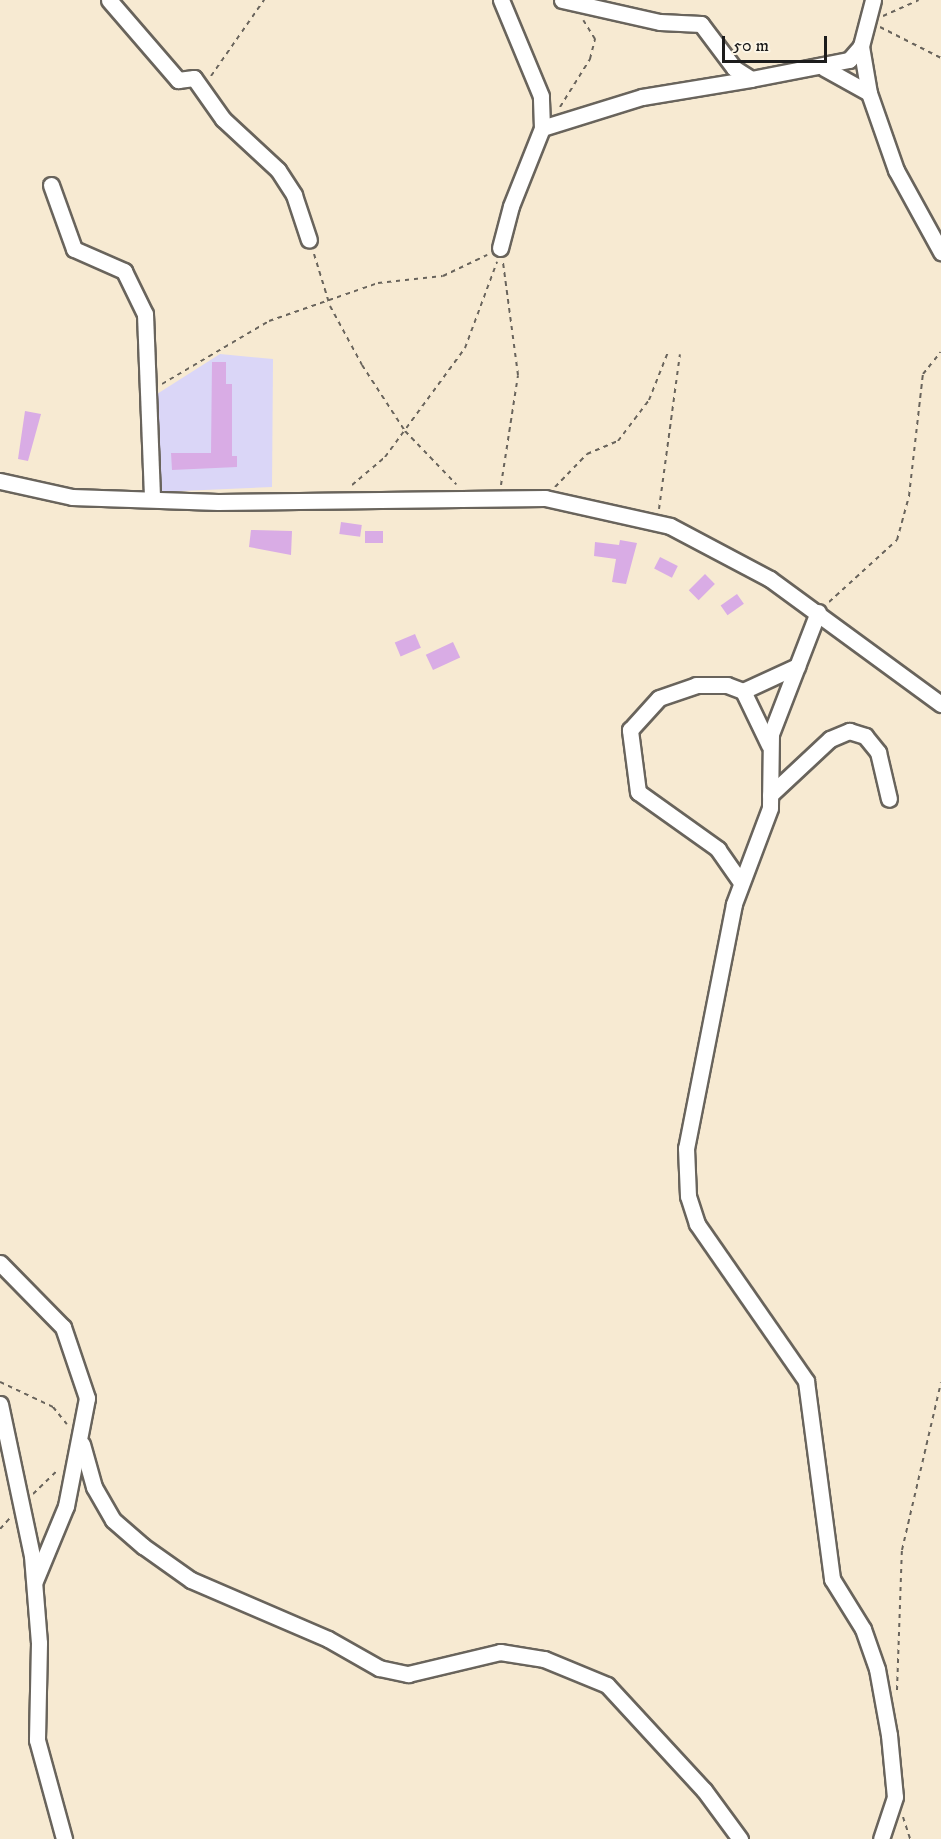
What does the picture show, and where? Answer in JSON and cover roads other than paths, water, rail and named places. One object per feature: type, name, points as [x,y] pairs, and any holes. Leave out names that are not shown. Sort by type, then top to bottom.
[{"type":"street","points":[[109,0],[178,80],[194,78],[203,87],[223,119],[278,170],[294,195],[309,240]]},
{"type":"street","points":[[500,248],[510,206],[542,128],[541,96],[501,0]]},
{"type":"street","points":[[542,128],[642,97],[824,68],[849,60],[861,46],[873,0]]},
{"type":"street","points":[[570,1],[660,22],[701,24],[734,68],[751,79]]},
{"type":"street","points":[[861,46],[868,93],[885,127],[896,170],[941,252]]},
{"type":"street","points":[[824,68],[868,93]]},
{"type":"street","points":[[51,185],[74,249],[124,271],[145,315],[151,390],[152,500]]},
{"type":"street","points":[[0,481],[72,497],[152,500],[330,501],[545,498],[657,523],[770,579],[941,704]]},
{"type":"street","points":[[818,612],[771,734],[770,795],[763,837],[740,881],[695,1096],[686,1148],[688,1196],[697,1224],[806,1381],[832,1579],[863,1629],[877,1669],[889,1735],[895,1797],[881,1839]]},
{"type":"street","points":[[743,692],[797,666]]},
{"type":"street","points":[[740,881],[718,849],[638,792],[630,730],[642,711],[669,695],[696,686],[727,685],[743,692],[771,749]]},
{"type":"street","points":[[770,795],[830,739],[849,730],[865,736],[878,752],[889,799]]},
{"type":"street","points":[[0,1263],[63,1327],[78,1358],[87,1398],[82,1444],[66,1506],[34,1584]]},
{"type":"street","points":[[0,1404],[23,1503],[34,1584],[37,1740],[64,1839]]},
{"type":"street","points":[[82,1444],[94,1487],[113,1520],[143,1546],[191,1580],[328,1639],[379,1668],[408,1674],[500,1652],[543,1659],[607,1685],[704,1790],[740,1839]]}]
